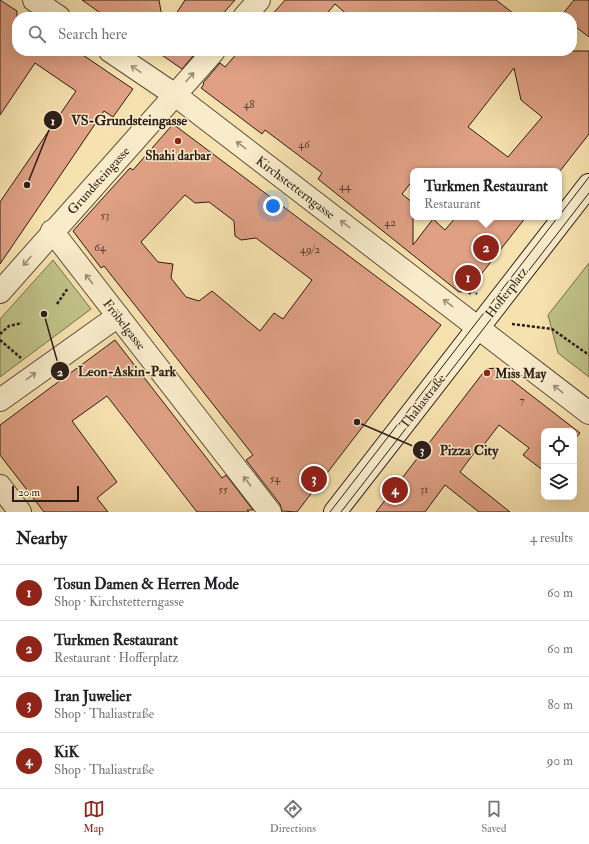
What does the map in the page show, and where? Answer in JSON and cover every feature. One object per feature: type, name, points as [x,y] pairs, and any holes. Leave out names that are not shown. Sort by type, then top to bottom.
[{"type":"street","points":[[34,0],[52,12]]},
{"type":"street","points":[[248,12],[259,0]]},
{"type":"street","name":"Kirchstetterngasse","points":[[118,56],[175,94],[479,327]]},
{"type":"street","name":"Grundsteingasse","points":[[0,292],[209,56]]},
{"type":"street","name":"Hofferplatz","points":[[562,220],[589,185]]},
{"type":"street","name":"Hofferplatz","points":[[562,220],[479,327],[589,413]]},
{"type":"street","name":"Fröbelgasse","points":[[52,232],[270,512]]},
{"type":"street","points":[[0,400],[118,316]]},
{"type":"street","name":"Thaliastraße","points":[[335,512],[479,327]]},
{"type":"street","points":[[0,486],[20,512]]},
{"type":"path","points":[[0,334],[10,326],[22,323]]},
{"type":"path","points":[[497,342],[512,324],[552,329],[589,355]]},
{"type":"path","points":[[0,340],[38,372]]},
{"type":"green space","points":[[53,260],[91,309],[0,377],[0,319]]},
{"type":"green space","points":[[589,263],[589,377],[558,353],[548,315]]},
{"type":"building","points":[[0,0],[17,11],[12,12],[12,56],[84,56],[133,89],[113,117],[104,111],[0,264],[0,202],[76,91],[35,63],[0,115]]},
{"type":"building","points":[[82,0],[159,0],[161,12],[99,12]]},
{"type":"building","points":[[185,0],[235,0],[224,12],[177,12]]},
{"type":"building","points":[[285,0],[496,0],[512,12],[344,12],[335,4],[328,12],[274,12]]},
{"type":"building","points":[[574,0],[589,0],[589,37],[577,28],[577,12],[564,12]]},
{"type":"building","points":[[577,51],[589,51],[589,134],[562,168],[410,168],[410,184],[402,194],[410,201],[410,220],[413,220],[413,245],[432,220],[445,230],[453,220],[524,220],[468,291],[459,292],[318,179],[322,173],[265,130],[262,134],[201,88],[204,84],[203,83],[220,63],[225,67],[235,56],[577,56]],"holes":[[[514,68],[521,100],[542,117],[508,157],[468,127]]]},
{"type":"building","points":[[163,56],[193,56],[182,69]]},
{"type":"building","points":[[173,124],[441,325],[297,512],[282,511],[280,504],[246,460],[253,455],[104,266],[101,268],[73,231],[130,168],[133,170]],"holes":[[[185,195],[195,203],[209,202],[234,221],[235,236],[241,240],[256,238],[312,280],[283,319],[274,313],[260,331],[212,291],[199,301],[186,297],[171,278],[173,264],[158,262],[141,242]]]},
{"type":"building","points":[[115,340],[222,478],[226,475],[253,510],[247,510],[249,512],[197,512],[107,396],[72,421],[117,482],[97,498],[108,512],[44,512],[0,455],[0,425]]},
{"type":"building","points":[[496,368],[574,428],[541,428],[541,469],[523,455],[529,448],[499,425],[482,447],[480,445],[460,472],[510,512],[479,512],[445,485],[425,512],[376,512],[486,369]]},
{"type":"tram line","points":[[562,212],[589,177]]},
{"type":"tram line","points":[[341,512],[589,193]]},
{"type":"tram line","points":[[330,512],[556,220]]},
{"type":"place","name":"Shahi darbar","points":[[178,141]]},
{"type":"place","name":"VS-Grundsteingasse","points":[[27,185]]},
{"type":"place","name":"Turkmen Restaurant","points":[[486,248]]},
{"type":"place","name":"Tosun Damen & Herren Mode","points":[[468,278]]},
{"type":"place","name":"Leon-Askin-Park","points":[[44,314]]},
{"type":"place","name":"Miss May","points":[[487,373]]},
{"type":"place","name":"Pizza City","points":[[357,422]]},
{"type":"place","name":"Iran Juwelier","points":[[314,479]]},
{"type":"place","name":"KiK","points":[[395,490]]}]
